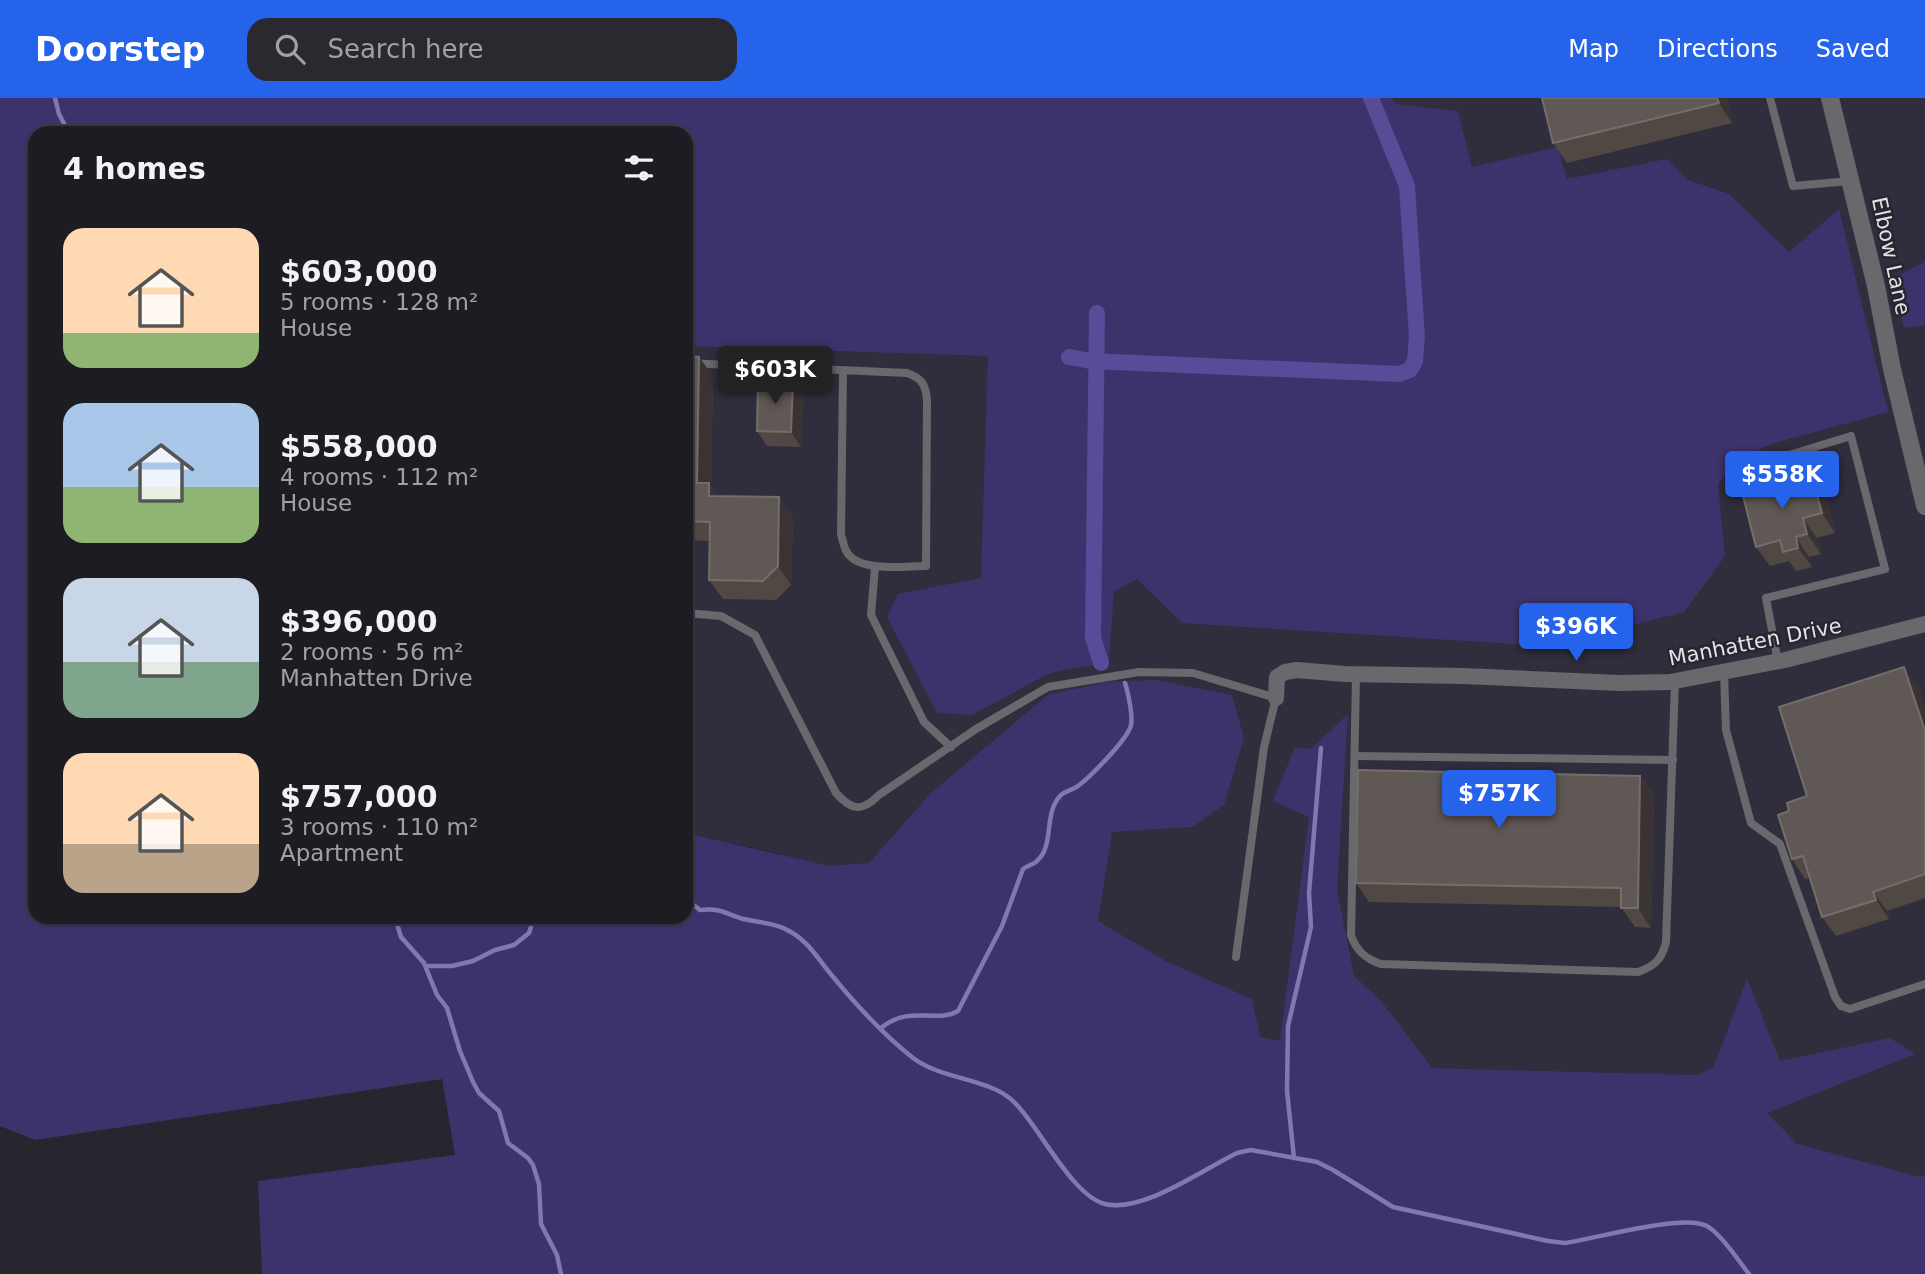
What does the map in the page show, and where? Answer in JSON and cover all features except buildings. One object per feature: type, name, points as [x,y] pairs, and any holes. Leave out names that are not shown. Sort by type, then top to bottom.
[{"type":"street","name":"Elbow Lane","points":[[1829,98],[1876,286],[1892,369],[1925,506]]},
{"type":"street","name":"Manhatten Drive","points":[[1276,698],[1277,677],[1297,670],[1356,675],[1465,676],[1619,683],[1675,681],[1778,662],[1925,624]]},
{"type":"lane","points":[[1770,98],[1793,186],[1850,181]]},
{"type":"lane","points":[[693,363],[907,373],[919,377],[926,388],[926,566],[875,566],[857,562],[849,556],[841,534],[843,371]]},
{"type":"lane","points":[[1778,662],[1766,598],[1885,569],[1851,436],[1789,455]]},
{"type":"lane","points":[[875,566],[872,615],[924,722],[951,747]]},
{"type":"lane","points":[[693,614],[721,616],[755,635],[836,793],[847,805],[858,808],[871,803],[879,794],[987,722],[1048,687],[1139,672],[1193,673],[1276,698],[1264,747],[1236,957]]},
{"type":"lane","points":[[1724,673],[1726,730],[1751,823],[1780,844],[1835,997],[1841,1006],[1850,1009],[1925,984]]},
{"type":"lane","points":[[1356,675],[1351,935],[1359,951],[1369,960],[1381,964],[1638,972],[1651,967],[1662,957],[1666,942],[1675,681]]},
{"type":"lane","points":[[1356,756],[1673,761]]},
{"type":"shaded area","points":[[0,98],[1391,98],[1396,104],[1458,111],[1472,167],[1558,147],[1567,179],[1667,159],[1688,180],[1729,194],[1789,252],[1839,209],[1888,412],[1771,444],[1734,462],[1718,484],[1725,556],[1684,612],[1547,646],[1182,623],[1137,579],[1114,591],[1109,662],[1050,673],[972,715],[937,713],[887,617],[898,594],[981,578],[988,356],[693,346],[693,126],[28,126],[28,924],[693,924],[693,835],[830,866],[869,863],[931,793],[1049,694],[1109,682],[1156,680],[1232,695],[1244,738],[1224,805],[1192,827],[1112,832],[1098,921],[1167,962],[1252,999],[1260,1037],[1280,1041],[1309,817],[1273,801],[1295,747],[1311,749],[1348,714],[1337,890],[1354,976],[1381,1001],[1432,1068],[1699,1075],[1714,1066],[1747,979],[1780,1061],[1890,1038],[1915,1054],[1767,1113],[1797,1144],[1920,1177],[1925,1176],[1925,1274],[262,1274],[258,1181],[455,1155],[442,1079],[35,1140],[0,1126]]},
{"type":"shaded area","points":[[379,98],[1925,98],[1925,1205],[1883,1206],[1698,1075],[1307,1065],[777,853],[693,835],[693,126],[377,126]]},
{"type":"shaded area","points":[[1925,262],[1925,325],[1904,328],[1890,279]]},
{"type":"waterway","points":[[55,98],[65,126]]},
{"type":"waterway","points":[[1069,357],[1090,361],[1399,374],[1410,370],[1415,361],[1417,337],[1407,186],[1371,98]]},
{"type":"waterway","points":[[1097,313],[1093,638],[1101,663]]},
{"type":"waterway","points":[[881,1028],[903,1017],[941,1016],[958,1011],[1002,926],[1023,869],[1036,862],[1046,847],[1055,804],[1062,794],[1091,775],[1128,731],[1131,716],[1125,683]]},
{"type":"waterway","points":[[1294,1158],[1287,1091],[1288,1026],[1311,927],[1309,893],[1321,748]]},
{"type":"waterway","points":[[693,904],[700,910],[717,910],[772,924],[798,936],[861,1010],[913,1058],[938,1071],[992,1088],[1014,1102],[1068,1175],[1080,1188],[1105,1204],[1120,1205],[1154,1196],[1237,1153],[1251,1150],[1317,1162],[1393,1207],[1548,1241],[1565,1243],[1663,1224],[1699,1224],[1710,1228],[1721,1238],[1749,1274]]},
{"type":"waterway","points":[[397,924],[401,937],[424,963],[437,995],[447,1008],[460,1051],[479,1093],[499,1111],[508,1143],[533,1165],[539,1184],[541,1224],[557,1255],[561,1274]]},
{"type":"waterway","points":[[427,966],[452,966],[473,961],[495,950],[514,945],[529,933],[532,924]]}]
